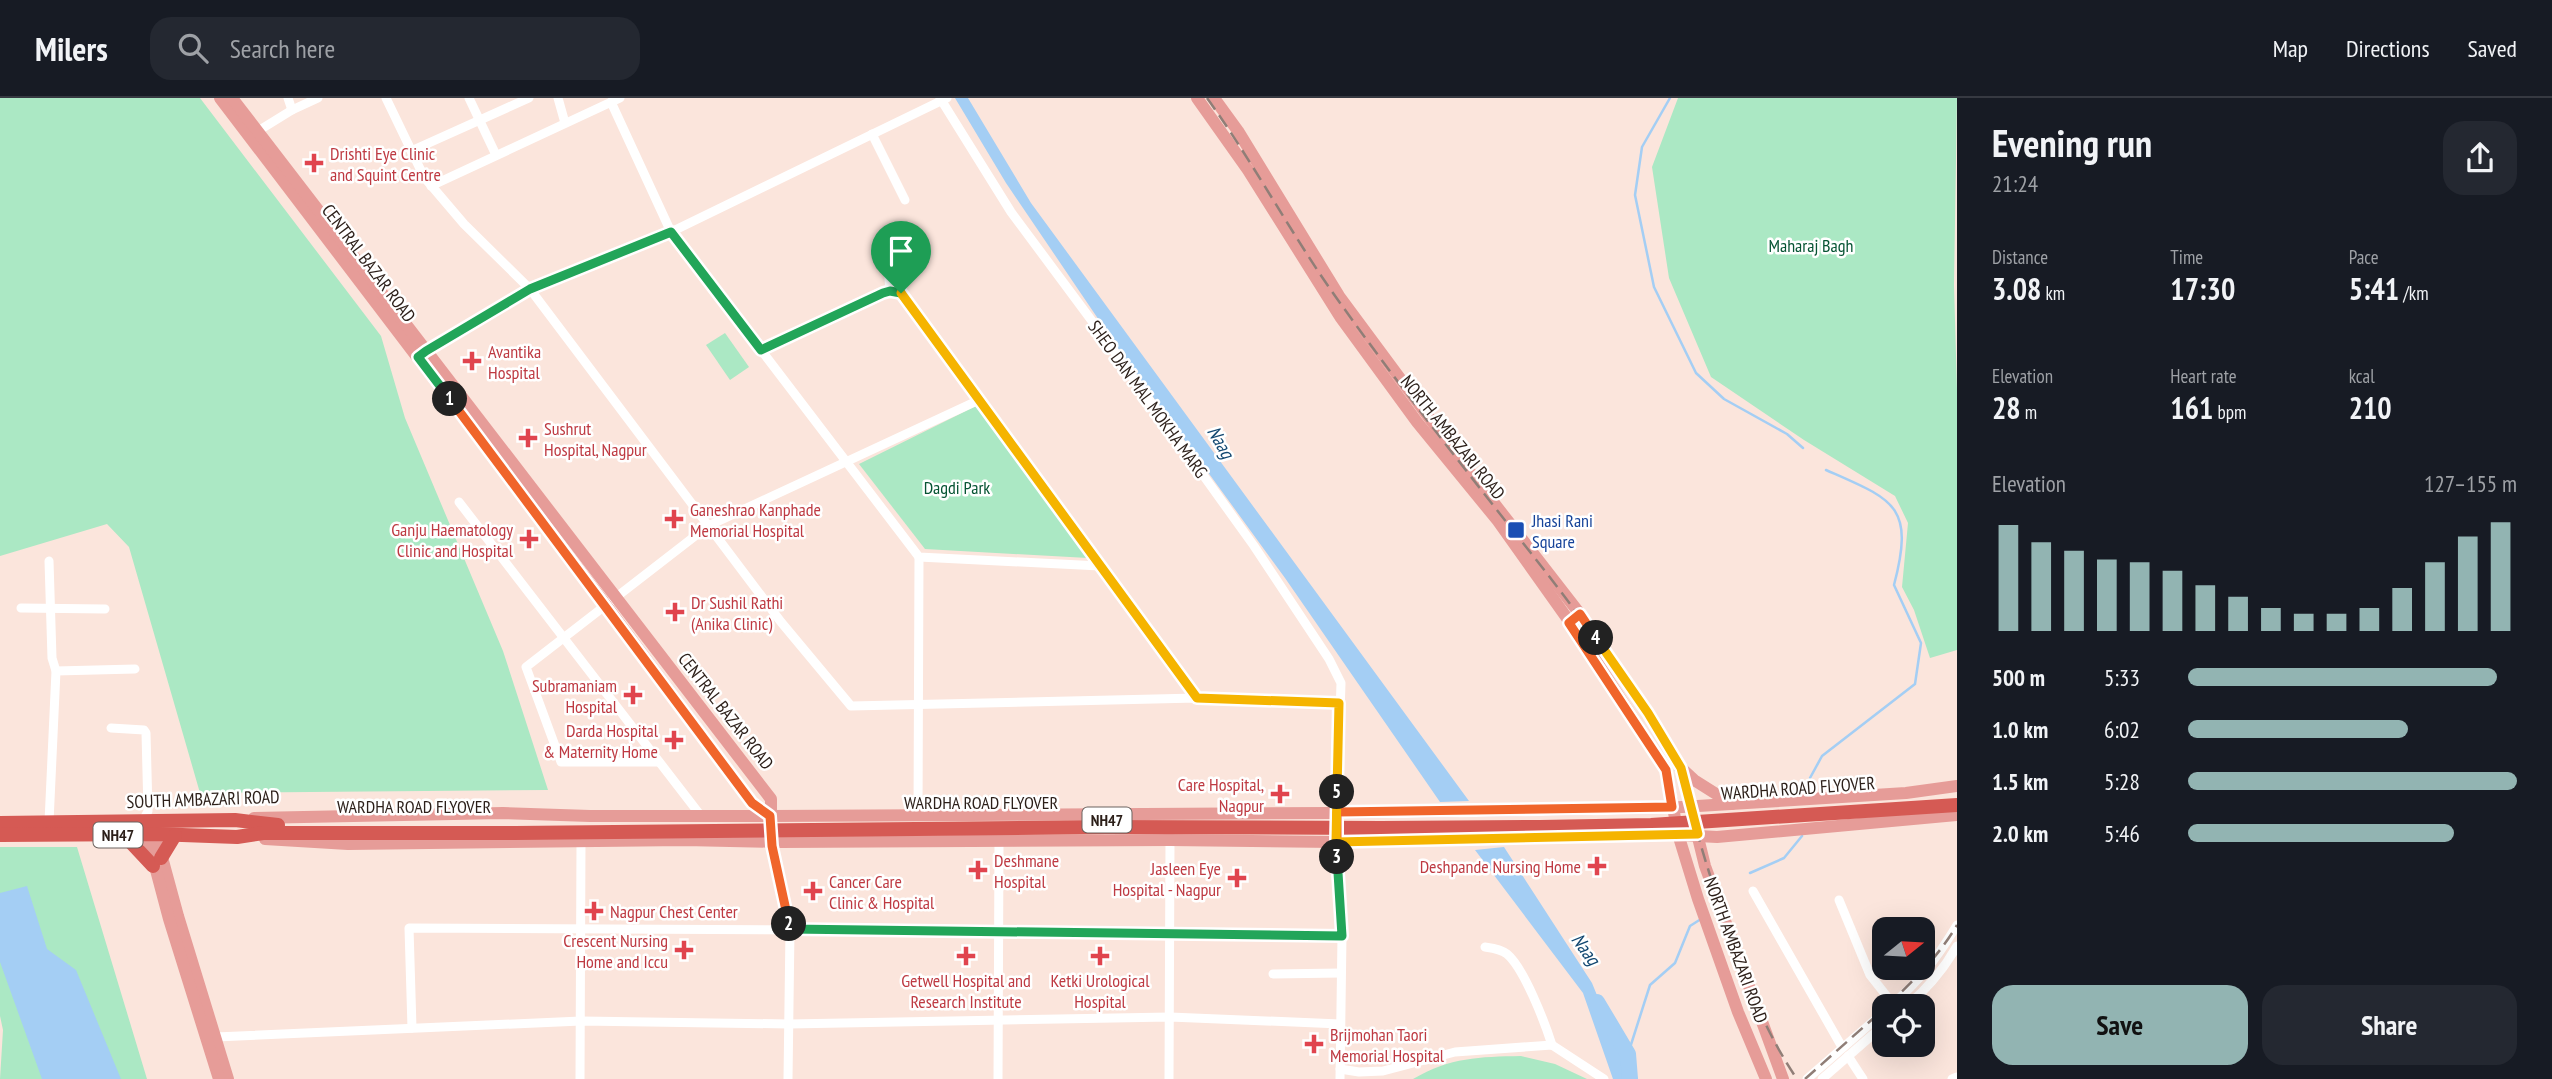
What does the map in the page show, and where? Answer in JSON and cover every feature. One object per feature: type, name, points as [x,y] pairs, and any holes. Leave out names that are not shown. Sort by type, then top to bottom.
[{"type":"highway","name":"WARDHA ROAD FLYOVER","points":[[260,828],[280,825],[393,827],[1669,816],[1957,796]]},
{"type":"highway","name":"WARDHA ROAD FLYOVER","points":[[260,828],[515,833],[1552,826],[1678,823],[1957,805]]},
{"type":"highway","name":"SOUTH AMBAZARI ROAD","points":[[0,823],[149,824],[235,820]]},
{"type":"highway","name":"NH47","points":[[235,820],[260,828]]},
{"type":"highway","name":"NH47","points":[[0,835],[124,835],[149,824],[175,835],[237,837],[260,828]]},
{"type":"highway","points":[[124,835],[157,862],[175,835]]},
{"type":"main road","name":"CENTRAL BAZAR ROAD","points":[[220,98],[422,354],[610,600],[752,803],[770,816]]},
{"type":"main road","name":"CENTRAL BAZAR ROAD","points":[[232,98],[422,354]]},
{"type":"main road","name":"NORTH AMBAZARI ROAD","points":[[1198,98],[1248,170],[1340,318],[1417,422],[1498,521],[1666,770],[1672,807],[1685,856],[1738,1012],[1766,1079]]},
{"type":"main road","name":"NORTH AMBAZARI ROAD","points":[[1214,98],[1238,131],[1339,296],[1580,614],[1648,713],[1681,768],[1703,859],[1783,1079]]},
{"type":"main road","points":[[1569,623],[1580,614]]},
{"type":"main road","points":[[1681,768],[1734,805]]},
{"type":"main road","name":"SOUTH AMBAZARI ROAD","points":[[235,820],[281,816],[503,813],[770,816],[1692,807],[1906,793],[1957,786]]},
{"type":"main road","points":[[237,837],[348,844],[581,841],[1336,842],[1661,834],[1717,837],[1957,815]]},
{"type":"main road","points":[[770,816],[772,842]]},
{"type":"main road","points":[[149,824],[157,862],[219,1079]]},
{"type":"main road","points":[[1661,834],[1685,856]]},
{"type":"main road","points":[[1703,859],[1717,837]]},
{"type":"main road","points":[[157,862],[228,1079]]},
{"type":"street","points":[[288,98],[292,110]]},
{"type":"street","points":[[258,131],[318,98]]},
{"type":"street","points":[[469,98],[496,155]]},
{"type":"street","points":[[411,151],[529,98]]},
{"type":"street","points":[[558,98],[565,123]]},
{"type":"street","points":[[387,99],[424,177],[464,224],[530,289],[787,629],[851,706],[1197,698],[1339,703]]},
{"type":"street","points":[[422,354],[530,289],[671,232],[943,99]]},
{"type":"street","name":"SHEO DAN MAL MOKHA MARG","points":[[943,99],[1010,212],[1136,381],[1301,617],[1329,660],[1340,683],[1336,842],[1342,936],[1340,1074]]},
{"type":"street","points":[[432,186],[615,100],[671,232],[919,557],[918,815]]},
{"type":"street","points":[[872,134],[905,200]]},
{"type":"street","points":[[890,291],[886,243],[895,235]]},
{"type":"street","points":[[901,293],[915,243],[922,238]]},
{"type":"street","points":[[761,350],[890,291],[901,293],[1197,698]]},
{"type":"street","points":[[659,762],[561,762],[526,667],[708,526],[979,400]]},
{"type":"street","points":[[459,502],[701,816]]},
{"type":"street","points":[[919,557],[1100,566]]},
{"type":"street","points":[[49,561],[52,658],[56,671],[49,822]]},
{"type":"street","points":[[21,608],[104,609]]},
{"type":"street","points":[[56,671],[135,669]]},
{"type":"street","points":[[111,729],[144,730],[146,733],[149,824]]},
{"type":"street","points":[[1169,1079],[1170,840]]},
{"type":"street","points":[[580,1079],[581,841]]},
{"type":"street","points":[[772,842],[790,929],[788,1079]]},
{"type":"street","points":[[998,1079],[999,842]]},
{"type":"street","points":[[1753,891],[1842,1047]]},
{"type":"street","points":[[1839,900],[1870,975],[1881,994]]},
{"type":"street","points":[[1904,994],[1932,965],[1957,925]]},
{"type":"street","points":[[412,1028],[409,928],[1170,932],[1342,936]]},
{"type":"street","points":[[1921,994],[1948,962],[1957,946]]},
{"type":"street","points":[[1485,947],[1503,951],[1509,956],[1528,988],[1552,1045],[1604,1079]]},
{"type":"street","points":[[1273,974],[1342,973]]},
{"type":"street","points":[[216,1037],[581,1021],[789,1024],[1170,1017],[1340,1024]]},
{"type":"street","points":[[1807,1079],[1872,1021]]},
{"type":"street","points":[[1822,1079],[1872,1035]]},
{"type":"street","points":[[1340,1074],[1359,1076],[1455,1052],[1552,1045]]},
{"type":"street","points":[[1847,1056],[1863,1079]]},
{"type":"street","points":[[1952,1079],[1957,1077]]},
{"type":"green space","points":[[0,98],[200,98],[381,336],[405,418],[503,651],[548,790],[200,793],[129,547],[107,524],[0,556]]},
{"type":"green space","name":"Maharaj Bagh","points":[[1678,98],[1957,98],[1954,285],[1957,390],[1957,650],[1930,658],[1914,610],[1902,587],[1908,523],[1895,496],[1804,440],[1711,377],[1669,278],[1652,167]]},
{"type":"green space","points":[[725,333],[749,367],[730,380],[706,345]]},
{"type":"green space","name":"Dagdi Park","points":[[976,406],[1088,558],[925,549],[859,464]]},
{"type":"green space","points":[[0,847],[77,847],[147,1079],[0,1079],[3,1030],[0,1016]]},
{"type":"green space","points":[[1521,1056],[1555,1064],[1587,1079],[1413,1079],[1453,1062]]},
{"type":"water","points":[[955,98],[968,98],[1031,203],[1469,801],[1440,802],[1285,578],[1124,357],[1006,183]]},
{"type":"water","points":[[1504,847],[1592,983],[1610,1027],[1631,1057],[1638,1079],[1613,1079],[1583,993],[1475,850]]},
{"type":"water","points":[[27,886],[47,949],[76,970],[121,1079],[42,1079],[0,962],[0,893]]},
{"type":"waterway","points":[[1670,98],[1642,147],[1635,195],[1654,287],[1696,373],[1724,399],[1787,434],[1803,448]]},
{"type":"waterway","points":[[1810,778],[1822,756],[1915,684],[1921,643],[1894,585],[1902,538],[1900,521],[1883,498],[1826,470]]},
{"type":"waterway","points":[[1750,873],[1784,858],[1802,836]]},
{"type":"waterway","points":[[1628,1054],[1650,985],[1675,963],[1690,926],[1701,919]]},
{"type":"waterway","name":"Naag","points":[[1597,1002],[1628,1054],[1630,1079]]},
{"type":"railway","points":[[1207,98],[1343,307],[1576,612],[1651,723],[1680,781],[1746,979],[1769,1030],[1797,1079]]},
{"type":"railway","points":[[1899,994],[1934,958],[1957,925]]},
{"type":"railway","points":[[1805,1079],[1872,1020]]},
{"type":"place","name":"Drishti Eye Clinic and Squint Centre","points":[[314,163]]},
{"type":"place","name":"Avantika Hospital","points":[[472,361]]},
{"type":"place","name":"Sushrut Hospital, Nagpur","points":[[528,438]]},
{"type":"place","name":"Ganeshrao Kanphade Memorial Hospital","points":[[674,519]]},
{"type":"place","name":"Jhasi Rani Square","points":[[1516,530]]},
{"type":"place","name":"Ganju Haematology Clinic and Hospital","points":[[529,539]]},
{"type":"place","name":"Dr Sushil Rathi (Anika Clinic)","points":[[675,612]]},
{"type":"place","name":"Subramaniam Hospital","points":[[633,695]]},
{"type":"place","name":"Darda Hospital & Maternity Home","points":[[674,740]]},
{"type":"place","name":"Care Hospital, Nagpur","points":[[1280,794]]},
{"type":"place","name":"Deshpande Nursing Home","points":[[1597,866]]},
{"type":"place","name":"Deshmane Hospital","points":[[978,870]]},
{"type":"place","name":"Jasleen Eye Hospital - Nagpur","points":[[1237,878]]},
{"type":"place","name":"Cancer Care Clinic & Hospital","points":[[813,891]]},
{"type":"place","name":"Nagpur Chest Center","points":[[594,911]]},
{"type":"place","name":"Crescent Nursing Home and Iccu","points":[[684,950]]},
{"type":"place","name":"Getwell Hospital and Research Institute","points":[[966,956]]},
{"type":"place","name":"Ketki Urological Hospital","points":[[1100,956]]},
{"type":"place","name":"Brijmohan Taori Memorial Hospital","points":[[1314,1044]]},
{"type":"route","points":[[901,293],[883,293],[761,350],[671,232],[530,289],[418,357],[606,604],[752,803],[770,816],[772,846],[790,929],[1195,932],[1342,936],[1336,842],[1337,812],[1672,807],[1666,770],[1569,623],[1580,614],[1648,713],[1681,768],[1698,834],[1336,842],[1339,703],[1197,698],[901,293]]}]
